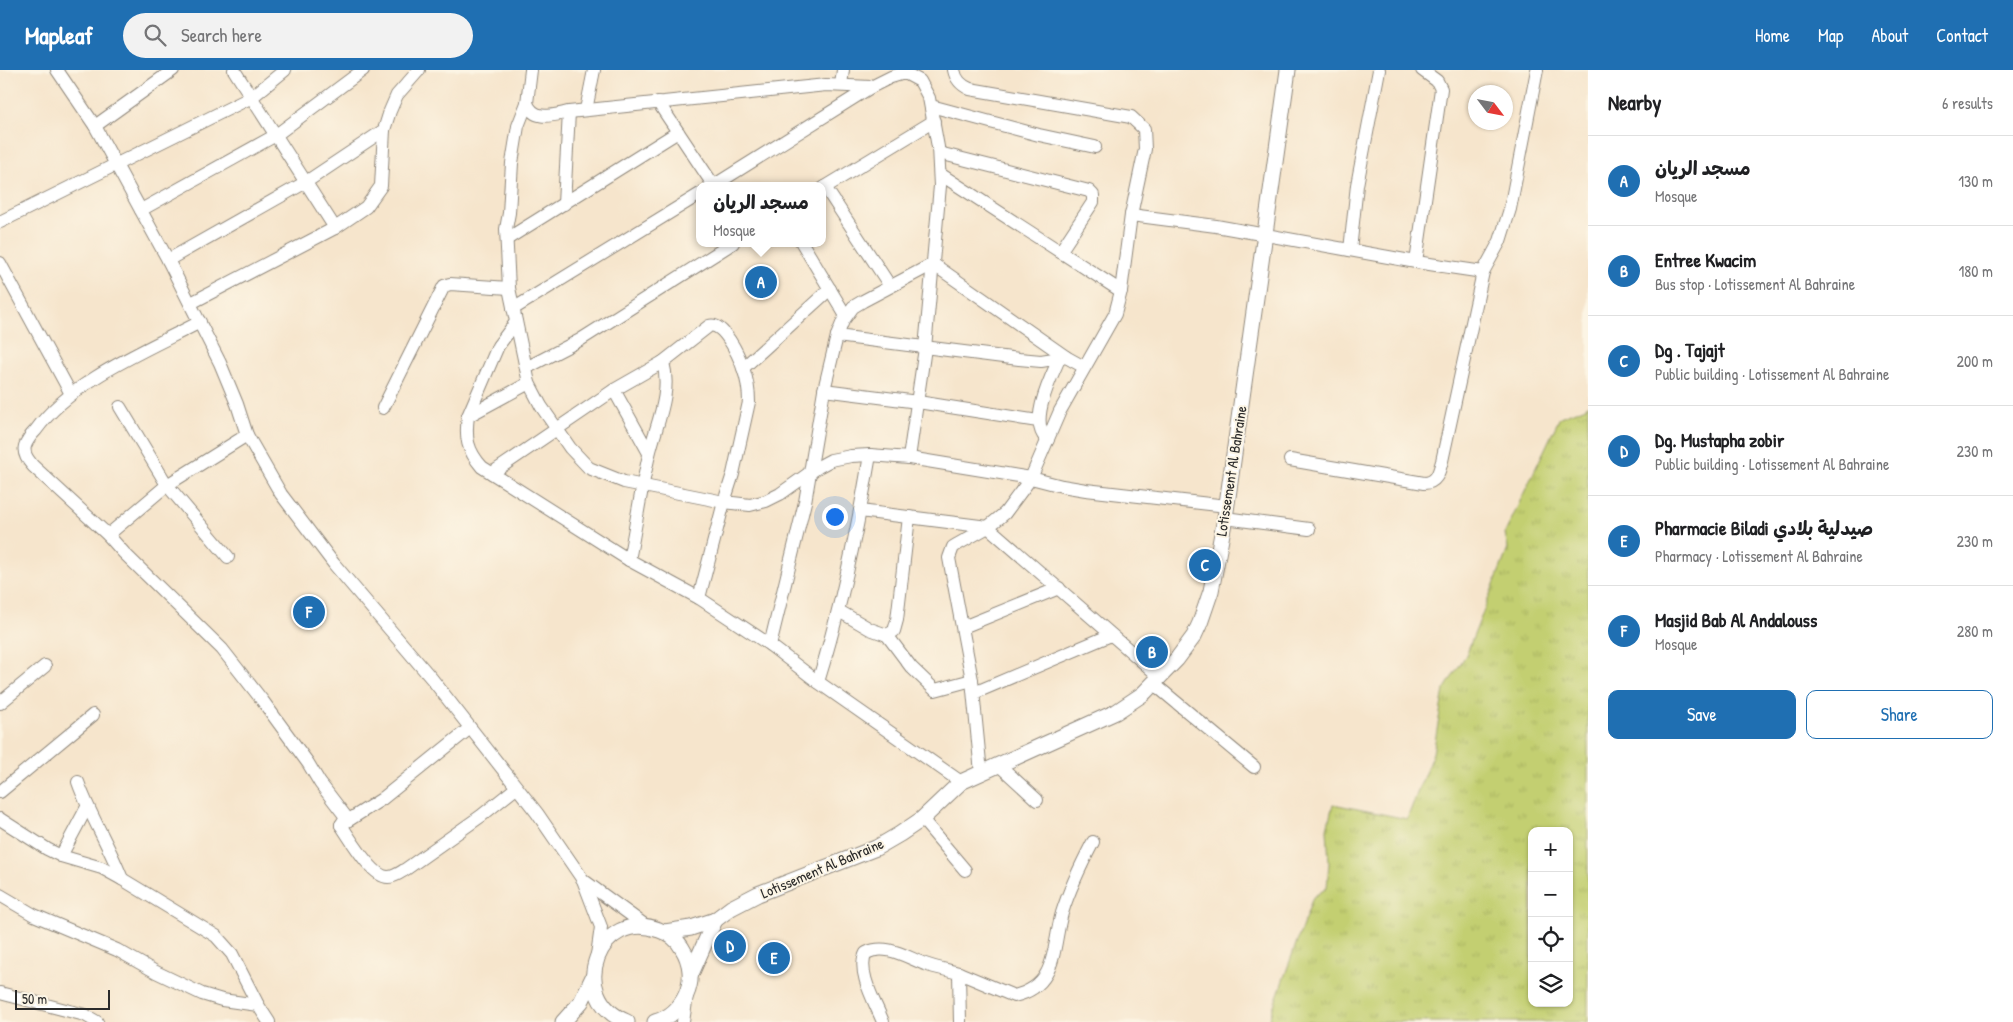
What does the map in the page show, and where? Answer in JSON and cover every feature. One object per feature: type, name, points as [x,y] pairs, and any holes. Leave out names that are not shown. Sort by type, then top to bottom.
[{"type":"street","points":[[57,70],[95,126],[191,303],[234,396],[247,435],[281,494],[334,564],[399,638],[537,813],[584,880],[600,926],[597,956],[593,976],[581,1002],[563,1022]]},
{"type":"street","points":[[95,126],[173,70]]},
{"type":"street","points":[[234,70],[335,228]]},
{"type":"street","points":[[0,222],[252,97],[285,70]]},
{"type":"street","points":[[141,210],[276,135],[363,70]]},
{"type":"street","points":[[191,303],[335,228],[366,207],[381,186],[384,130],[397,95],[420,70]]},
{"type":"street","points":[[531,70],[527,103],[518,126],[514,146],[506,229],[509,288],[529,383],[570,448],[589,468],[614,479],[643,486],[744,505],[759,504],[780,494],[831,460],[870,455],[909,458],[1031,478],[1062,486],[1226,512],[1309,529]]},
{"type":"street","points":[[586,110],[594,70]]},
{"type":"street","points":[[841,85],[843,70]]},
{"type":"street","points":[[954,70],[962,86],[970,89],[1122,114],[1136,120],[1144,129],[1145,149],[1131,215],[1121,291],[1118,305],[1109,326],[1060,411],[1031,478],[1005,513],[988,526],[953,547],[949,558],[974,693],[981,773]]},
{"type":"street","name":"Lotissement Al Bahraine","points":[[665,932],[691,928],[715,920],[731,908],[758,894],[876,848],[922,819],[961,782],[1116,712],[1143,694],[1194,636],[1211,591],[1226,512],[1288,70]]},
{"type":"street","points":[[1350,250],[1358,185],[1379,70]]},
{"type":"street","points":[[1416,262],[1441,89],[1437,81],[1422,70]]},
{"type":"street","points":[[1290,460],[1424,483],[1430,483],[1434,480],[1442,461],[1483,272],[1500,241],[1510,209],[1537,70]]},
{"type":"street","points":[[720,182],[871,87],[891,77],[907,74],[920,81],[926,88],[934,121],[940,174],[926,348],[909,458]]},
{"type":"street","points":[[527,103],[531,112],[538,116],[658,102],[841,85],[871,87]]},
{"type":"street","points":[[658,102],[711,182]]},
{"type":"street","points":[[931,106],[1039,135],[1095,147]]},
{"type":"street","points":[[564,204],[570,112]]},
{"type":"street","points":[[826,187],[934,121]]},
{"type":"street","points":[[168,260],[306,182],[384,130]]},
{"type":"street","points":[[507,239],[678,132]]},
{"type":"street","points":[[939,153],[1089,191],[1093,196],[1093,202],[1060,252]]},
{"type":"street","points":[[940,174],[1121,291]]},
{"type":"street","points":[[826,191],[890,286]]},
{"type":"street","points":[[696,197],[514,315],[498,346],[468,416],[465,431],[469,447],[476,460],[492,473],[629,560],[699,598],[770,645],[818,682],[961,782]]},
{"type":"street","points":[[1131,215],[1191,222],[1483,272]]},
{"type":"street","points":[[526,368],[580,340],[727,247]]},
{"type":"street","points":[[804,247],[846,316]]},
{"type":"street","points":[[0,263],[71,394]]},
{"type":"street","points":[[770,645],[800,525],[824,390],[837,336],[846,316],[853,307],[933,264]]},
{"type":"street","points":[[933,264],[1063,358],[1084,367]]},
{"type":"street","points":[[382,408],[444,286],[450,284],[509,288]]},
{"type":"street","points":[[743,368],[830,289]]},
{"type":"street","points":[[200,322],[95,378],[71,394],[40,424],[25,446],[25,456],[32,466],[108,535],[222,649],[262,700],[346,817],[342,825]]},
{"type":"street","points":[[492,473],[614,390],[663,362],[709,326],[714,325],[722,330],[731,343],[743,368],[749,402],[733,474],[699,598]]},
{"type":"street","points":[[837,336],[1031,360],[1063,358]]},
{"type":"street","points":[[1048,440],[1040,431],[1038,421],[1047,388],[1063,358]]},
{"type":"street","points":[[629,560],[649,453],[664,399],[666,379],[663,362]]},
{"type":"street","points":[[468,416],[529,383]]},
{"type":"street","points":[[614,390],[649,453]]},
{"type":"street","points":[[824,390],[918,402],[1038,421]]},
{"type":"street","points":[[120,407],[166,485],[228,557]]},
{"type":"street","points":[[108,535],[166,485],[247,435]]},
{"type":"street","points":[[818,682],[839,611],[870,455]]},
{"type":"street","points":[[860,511],[988,526],[1111,635],[1157,680],[1254,767]]},
{"type":"street","points":[[887,635],[894,631],[897,620],[909,517]]},
{"type":"street","points":[[963,627],[1059,588]]},
{"type":"street","points":[[839,611],[870,629],[887,635],[911,667],[935,690],[972,680]]},
{"type":"street","points":[[974,693],[1111,635]]},
{"type":"street","points":[[0,702],[45,666]]},
{"type":"street","points":[[0,792],[93,715]]},
{"type":"street","points":[[342,825],[382,799],[470,728]]},
{"type":"street","points":[[999,765],[1037,800]]},
{"type":"street","points":[[78,782],[87,806],[107,843],[122,879]]},
{"type":"street","points":[[342,825],[365,859],[379,874],[388,877],[395,876],[481,816],[516,788]]},
{"type":"street","points":[[61,856],[87,806]]},
{"type":"street","points":[[0,819],[34,842],[61,856],[102,868],[216,936],[226,945],[258,1006],[269,1022]]},
{"type":"street","points":[[922,819],[965,870]]},
{"type":"street","points":[[883,1022],[862,966],[866,953],[874,949],[893,951],[926,964],[959,973],[1014,996],[1035,989],[1049,970],[1062,913],[1074,876],[1093,842]]},
{"type":"street","points":[[584,880],[646,926],[665,932],[680,945],[688,959],[690,974],[683,1022]]},
{"type":"street","points":[[0,895],[34,916],[117,950],[156,972],[202,994],[222,1000],[258,1006]]},
{"type":"street","points":[[690,974],[715,920]]},
{"type":"street","points":[[597,956],[608,940],[616,934],[630,928],[646,926]]},
{"type":"street","points":[[959,973],[960,1022]]},
{"type":"street","points":[[593,976],[598,996],[616,1020]]},
{"type":"street","points":[[0,993],[85,1014],[97,1022]]},
{"type":"street","points":[[655,1022],[675,1011],[687,994]]},
{"type":"green space","points":[[1588,404],[1588,1022],[1268,1022],[1313,897],[1327,888],[1329,863],[1327,829],[1333,804],[1407,819],[1433,753],[1444,690],[1466,655],[1508,549],[1505,533],[1560,417],[1586,407]]},
{"type":"place","name":"مسجد الريان","points":[[761,282]]},
{"type":"place","name":"Dg . Tajajt","points":[[1205,565]]},
{"type":"place","name":"Masjid Bab Al Andalouss","points":[[309,612]]},
{"type":"place","name":"Entree Kwacim","points":[[1152,652]]},
{"type":"place","name":"Dg. Mustapha zobir","points":[[730,946]]},
{"type":"place","name":"Pharmacie Biladi صيدلية بلادي","points":[[774,958]]}]
